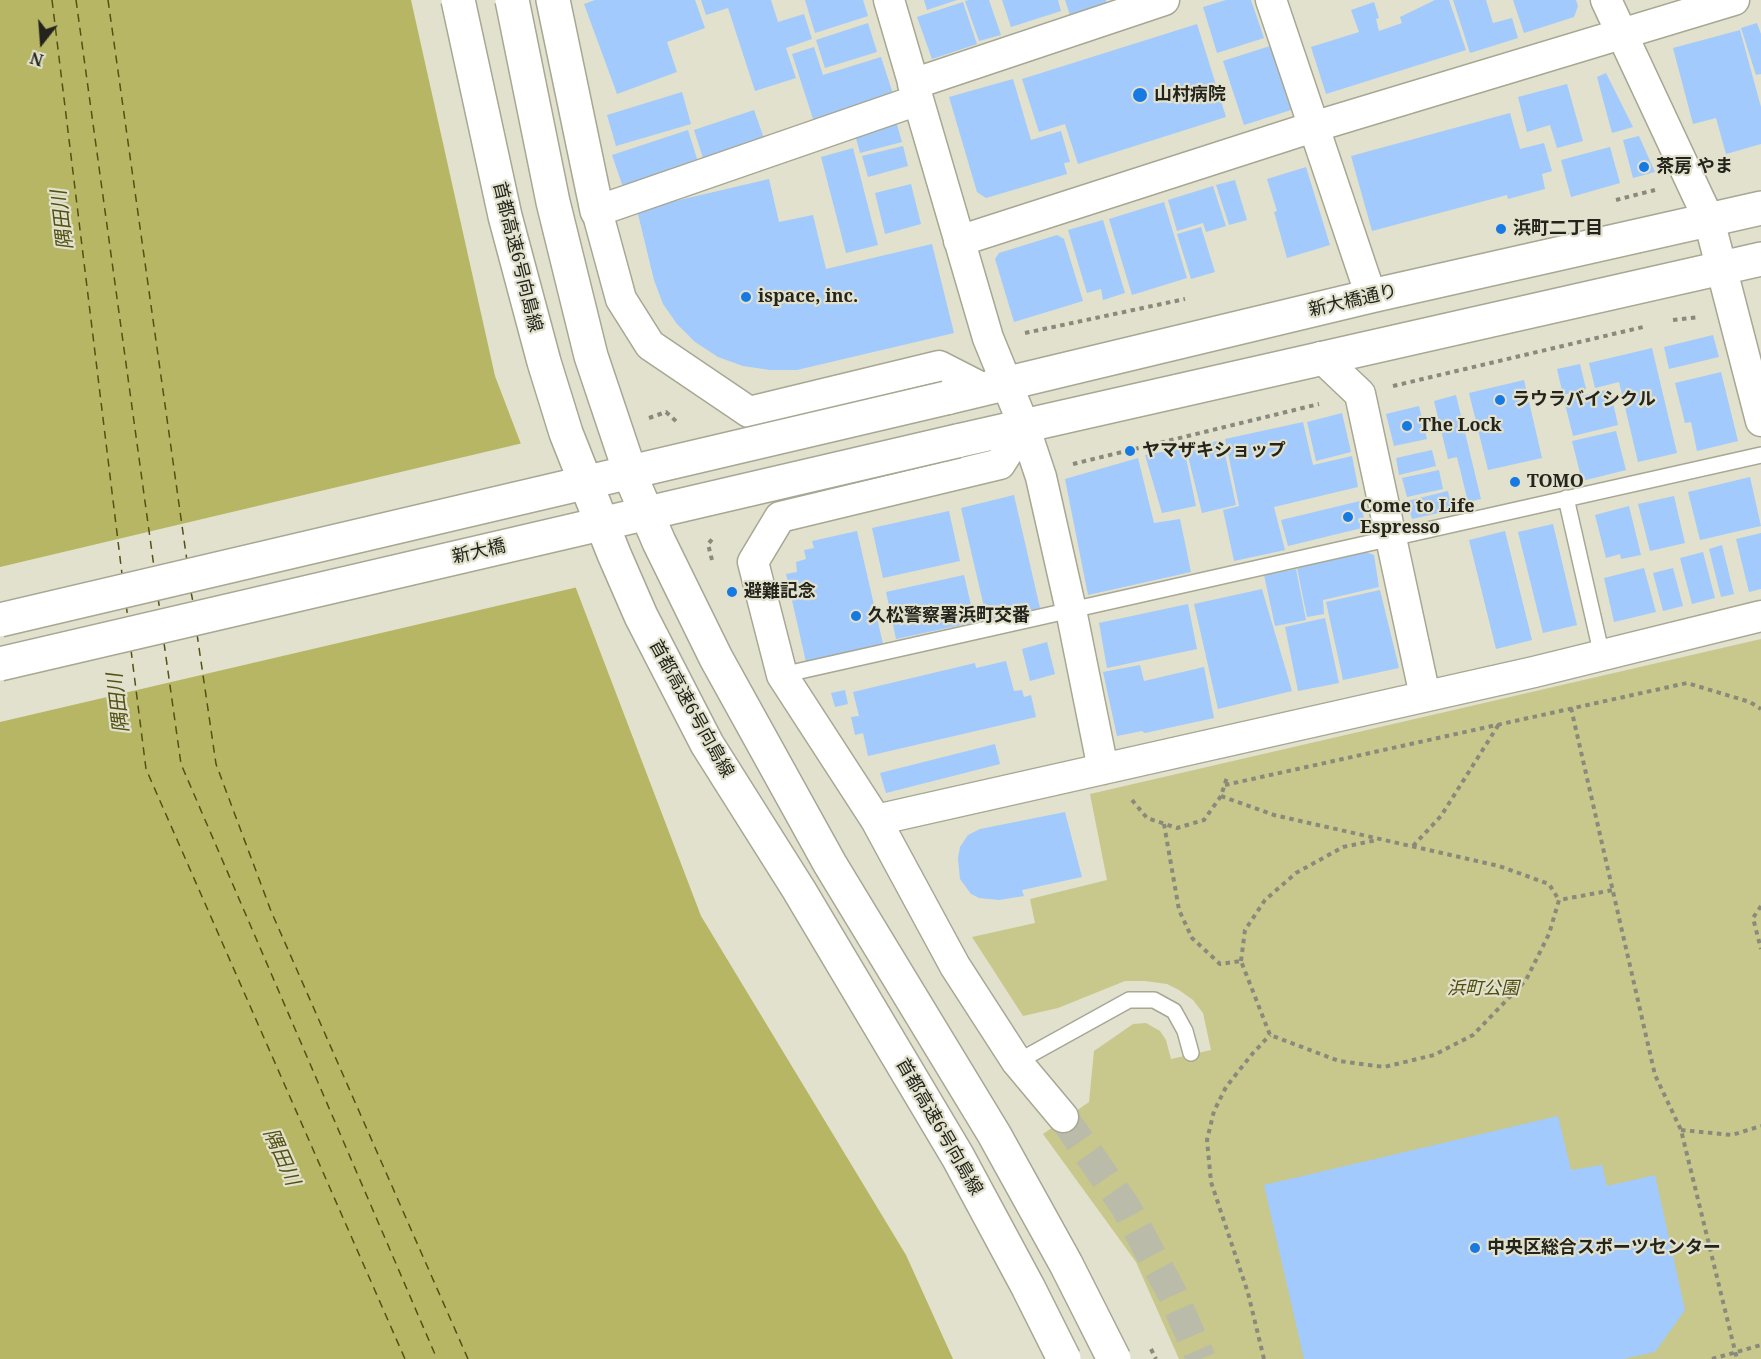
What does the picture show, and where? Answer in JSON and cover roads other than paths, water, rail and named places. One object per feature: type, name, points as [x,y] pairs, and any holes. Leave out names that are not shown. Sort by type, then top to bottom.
[{"type":"main road","name":"首都高速6号向島線","points":[[458,0],[505,216],[544,362],[582,476],[641,616],[707,744],[798,890],[958,1157],[1064,1359]]},
{"type":"main road","points":[[512,0],[553,202],[591,356],[634,483],[659,542],[716,658],[830,864],[994,1134],[1066,1264],[1114,1359]]},
{"type":"main road","points":[[553,0],[597,211]]},
{"type":"main road","name":"新大橋通り","points":[[0,620],[1371,296],[1761,208]]},
{"type":"main road","points":[[1024,426],[1761,259]]},
{"type":"main road","name":"新大橋","points":[[0,664],[1024,426]]},
{"type":"street","points":[[889,0],[988,338],[995,386],[1024,426],[1041,477],[1071,610],[1113,767]]},
{"type":"street","points":[[995,386],[939,366],[749,412],[650,345],[621,299],[597,211],[916,92],[1120,7],[1164,0]]},
{"type":"street","points":[[1271,0],[1371,296]]},
{"type":"street","points":[[1606,0],[1709,220],[1761,421]]},
{"type":"street","points":[[959,241],[1313,127],[1734,0]]},
{"type":"street","points":[[1321,357],[1360,394],[1425,696]]},
{"type":"street","points":[[1024,426],[1000,464],[780,517],[753,562],[782,675],[876,820],[955,966],[1017,1062],[1063,1118]]},
{"type":"street","points":[[876,820],[1602,656],[1761,616]]},
{"type":"lane","points":[[782,675],[1761,455]]},
{"type":"lane","points":[[1566,498],[1602,656]]},
{"type":"lane","points":[[1017,1062],[1129,1000],[1154,1000],[1174,1011],[1185,1031],[1191,1053]]},
{"type":"water","name":"隅田川","points":[[0,0],[411,0],[495,376],[701,916],[906,1255],[953,1359],[0,1359]]},
{"type":"tunnel","points":[[1063,1117],[1125,1206],[1173,1295],[1201,1359]]},
{"type":"place","name":"山村病院","points":[[1140,95]]},
{"type":"place","name":"茶房 やま","points":[[1644,167]]},
{"type":"place","name":"浜町二丁目","points":[[1501,229]]},
{"type":"place","name":"ispace, inc.","points":[[746,297]]},
{"type":"place","name":"ラウラバイシクル","points":[[1500,400]]},
{"type":"place","name":"The Lock","points":[[1407,426]]},
{"type":"place","name":"ヤマザキショップ","points":[[1130,451]]},
{"type":"place","name":"TOMO","points":[[1515,482]]},
{"type":"place","name":"Come to Life Espresso","points":[[1348,517]]},
{"type":"place","name":"避難記念","points":[[732,592]]},
{"type":"place","name":"久松警察署浜町交番","points":[[856,616]]},
{"type":"place","name":"中央区総合スポーツセンター","points":[[1475,1248]]},
{"type":"park label","name":"浜町公園","points":[[1483,989]]}]
